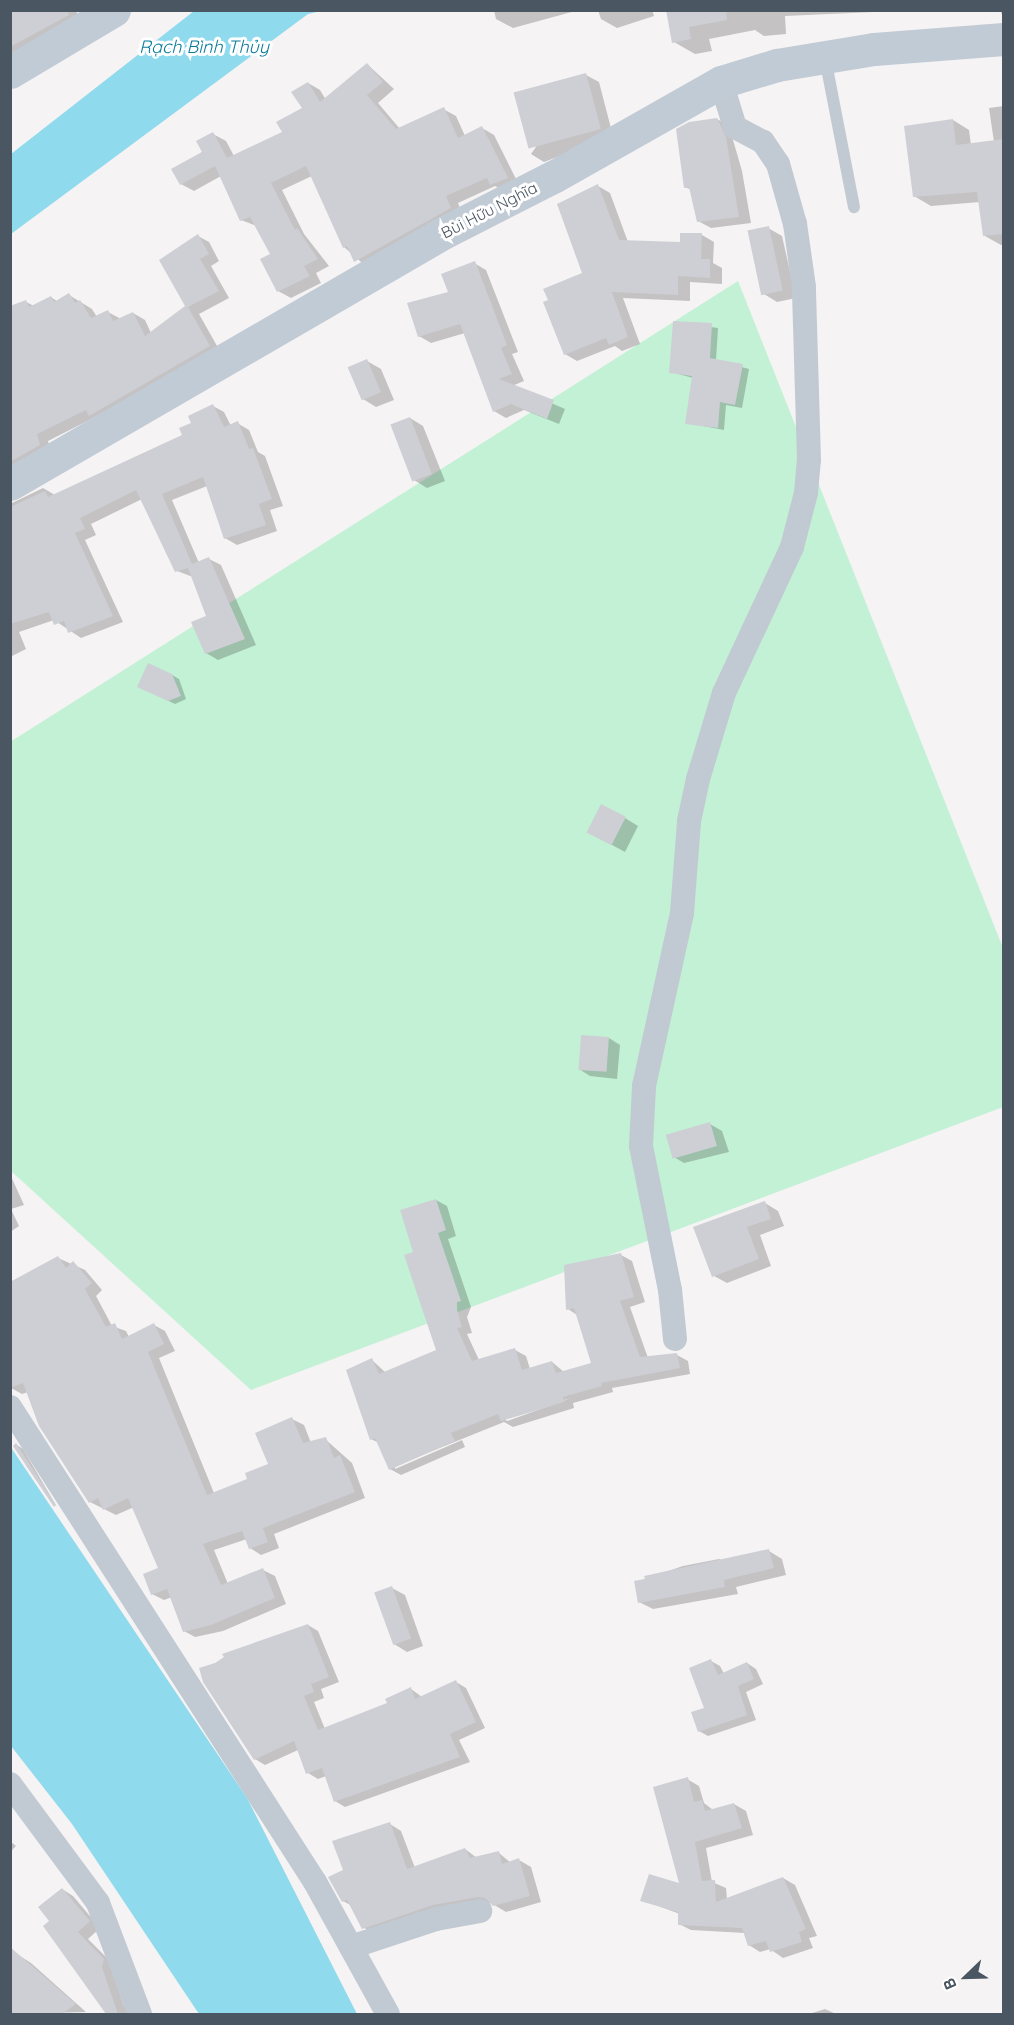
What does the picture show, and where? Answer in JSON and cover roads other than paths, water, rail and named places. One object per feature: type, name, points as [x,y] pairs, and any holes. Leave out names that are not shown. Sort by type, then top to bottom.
[{"type":"main road","points":[[10,72],[108,12]]},
{"type":"main road","name":"Bùi Hữu Nghĩa","points":[[10,484],[437,236],[555,176],[721,82],[777,65],[825,57],[1004,39]]},
{"type":"street","points":[[675,1339],[669,1290],[641,1146],[644,1086],[682,913],[689,821],[698,779],[724,693],[792,547],[806,493],[809,460],[804,287],[795,224],[778,164],[763,142],[735,127],[721,82]]},
{"type":"street","points":[[10,1407],[315,1882],[388,2014]]},
{"type":"street","points":[[10,1784],[98,1903],[140,2014]]},
{"type":"street","points":[[351,1947],[436,1919],[480,1911]]},
{"type":"lane","points":[[825,57],[854,207]]},
{"type":"water","name":"Rạch Bình Thủy","points":[[194,11],[321,11],[308,14],[11,234],[11,154]]},
{"type":"water","points":[[10,1446],[247,1798],[357,2014],[199,2014],[72,1824],[11,1746]]}]
